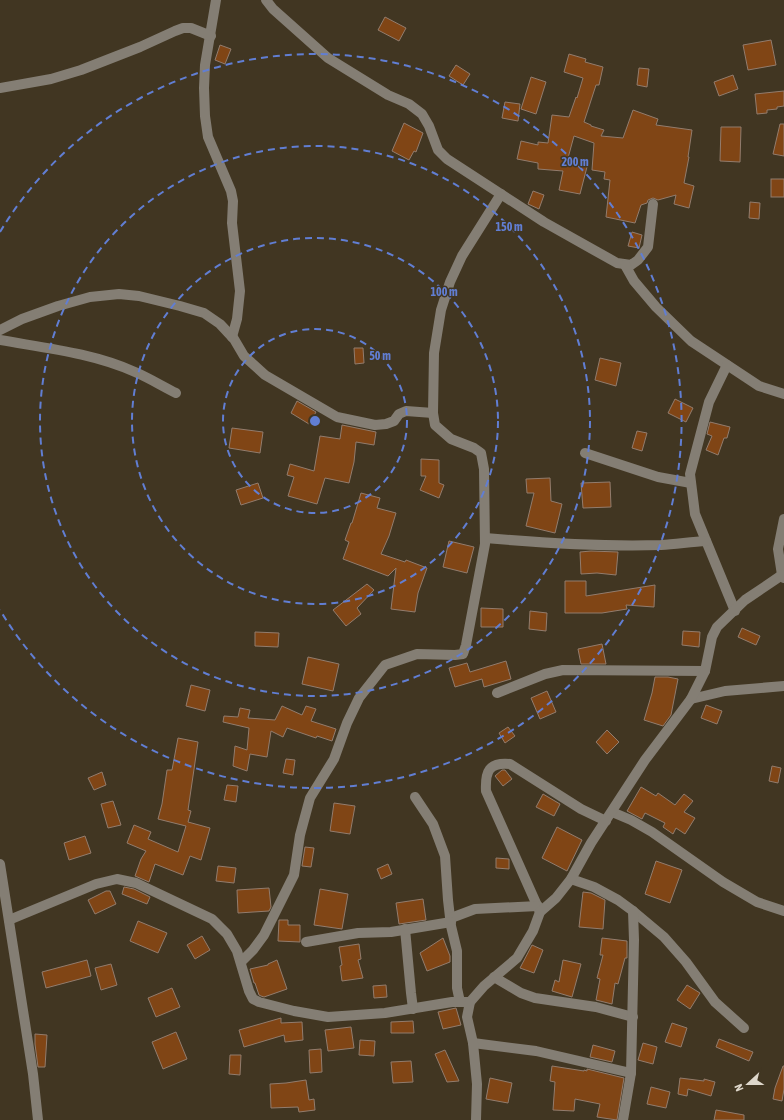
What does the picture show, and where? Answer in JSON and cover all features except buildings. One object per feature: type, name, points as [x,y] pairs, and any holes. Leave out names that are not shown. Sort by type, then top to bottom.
[{"type":"street","points":[[216,0],[205,65],[205,116],[208,137],[231,191],[232,223],[240,291],[237,319],[232,337]]},
{"type":"street","points":[[266,0],[273,9],[328,58],[388,95],[409,104],[422,114],[429,126],[438,150],[447,159],[544,222],[617,264],[632,264],[638,260],[648,247],[653,204]]},
{"type":"street","points":[[0,88],[51,79],[81,70],[183,28],[191,28],[211,36]]},
{"type":"street","points":[[240,962],[253,950],[264,935],[294,875],[300,835],[310,798],[334,758],[359,698],[385,665],[417,654],[455,656],[463,654],[485,544],[484,469],[482,453],[474,448],[450,439],[435,425],[433,413],[434,353],[441,310],[450,282],[462,256],[501,194]]},
{"type":"street","points":[[624,265],[634,281],[656,307],[692,342],[759,386],[784,394]]},
{"type":"street","points":[[0,330],[58,306],[90,297],[119,294],[138,296],[204,313],[220,324],[232,337],[244,356],[265,375],[337,417],[375,425],[386,424],[394,421],[399,414],[406,410],[433,413]]},
{"type":"street","points":[[0,340],[57,349],[114,364],[134,371],[176,393]]},
{"type":"street","points":[[727,365],[709,402],[690,474],[695,514],[735,611]]},
{"type":"street","points":[[585,453],[658,477],[691,483]]},
{"type":"street","points":[[306,942],[358,933],[392,932],[451,920],[475,909],[539,909],[556,898],[571,880],[591,843],[645,760],[691,699],[705,672],[712,636],[717,627],[745,600],[783,577],[778,549],[784,519]]},
{"type":"street","points":[[485,538],[590,545],[662,545],[706,541]]},
{"type":"street","points":[[497,693],[545,674],[563,670],[705,672]]},
{"type":"street","points":[[691,699],[725,691],[784,686]]},
{"type":"street","points":[[9,920],[96,884],[117,879],[136,883],[212,919],[227,934],[237,951],[249,991],[253,999],[259,1002],[294,1012],[328,1016],[385,1013],[452,1002],[465,1002],[517,958],[533,931],[539,909],[486,791],[485,780],[490,768],[500,763],[510,764],[575,806],[606,821]]},
{"type":"street","points":[[415,797],[433,824],[446,856],[451,920],[457,951],[458,988],[465,1002],[473,1043],[477,1084],[476,1120]]},
{"type":"street","points":[[612,812],[631,820],[652,832],[723,882],[757,902],[784,911]]},
{"type":"street","points":[[0,864],[33,1074],[38,1120]]},
{"type":"street","points":[[571,880],[594,887],[618,900],[664,937],[686,962],[715,1002],[744,1028]]},
{"type":"street","points":[[623,1120],[631,1073],[633,1017],[633,911]]},
{"type":"street","points":[[405,929],[413,1009]]},
{"type":"street","points":[[494,977],[521,993],[535,998],[596,1007],[633,1017]]},
{"type":"street","points":[[473,1043],[531,1050],[631,1073]]}]
